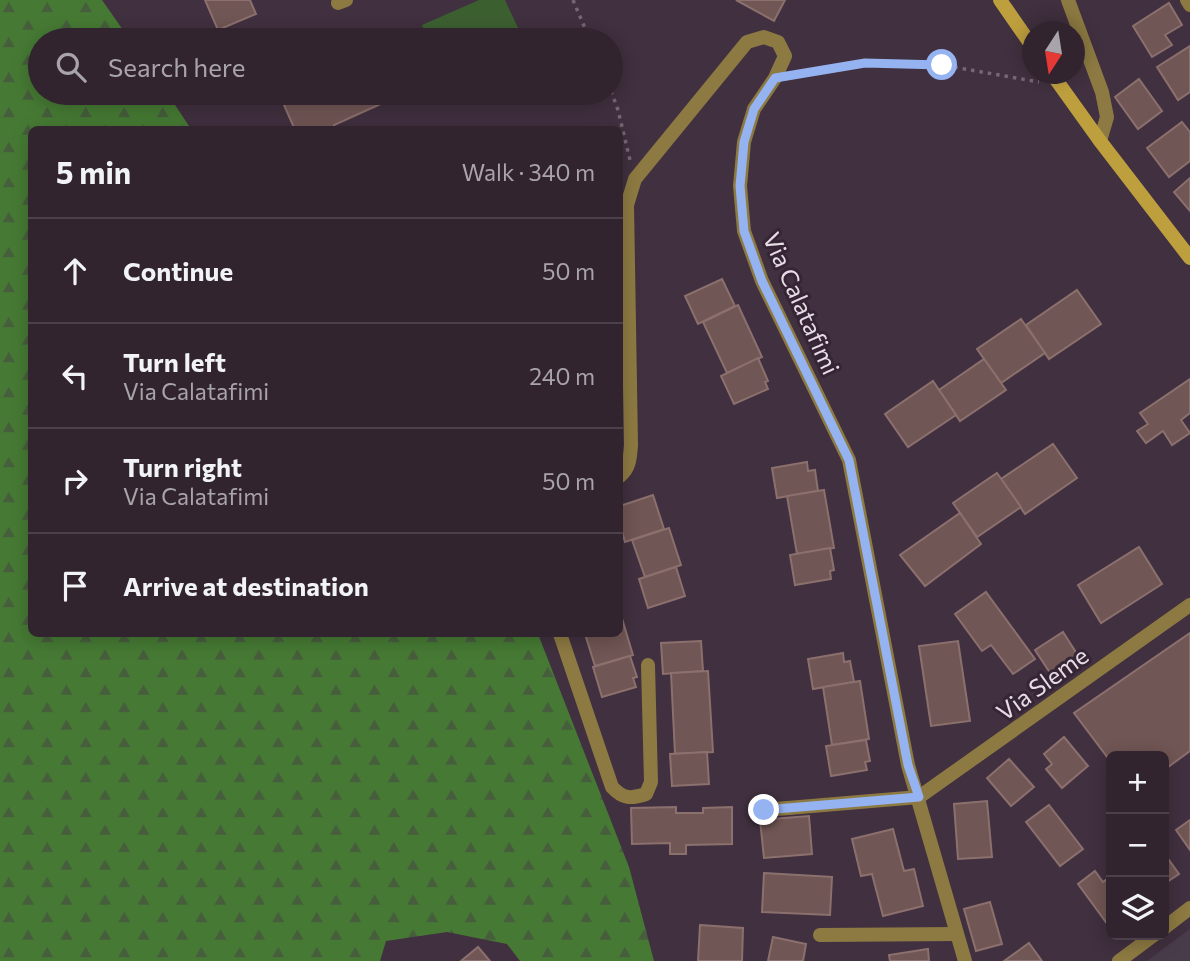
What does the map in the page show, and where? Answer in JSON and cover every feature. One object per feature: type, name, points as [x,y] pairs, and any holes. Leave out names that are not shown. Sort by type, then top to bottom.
[{"type":"main road","points":[[1000,0],[1022,32]]},
{"type":"main road","points":[[1059,84],[1190,258]]},
{"type":"street","points":[[1068,0],[1102,92],[1107,117],[1100,141]]},
{"type":"street","points":[[1187,0],[1190,5]]},
{"type":"street","name":"Via Calatafimi","points":[[623,474],[630,460],[631,445],[627,205],[635,180],[747,42],[764,37],[778,42],[785,56],[775,78],[754,109],[744,142],[740,186],[744,231],[762,281],[849,460],[908,765],[965,961]]},
{"type":"street","name":"Via Sleme","points":[[919,797],[1190,605]]},
{"type":"street","points":[[561,637],[612,788],[621,797],[633,798],[646,794],[651,782],[648,665]]},
{"type":"street","points":[[764,810],[919,797]]},
{"type":"street","points":[[1169,924],[1190,908]]},
{"type":"street","points":[[820,935],[957,934]]},
{"type":"street","points":[[1119,961],[1147,940]]},
{"type":"path","points":[[573,0],[585,28]]},
{"type":"path","points":[[775,78],[865,63],[942,65],[1022,80]]},
{"type":"path","points":[[616,105],[622,126]]},
{"type":"path","points":[[623,131],[635,180]]},
{"type":"shaded area","points":[[1190,929],[1190,961],[1147,961]]},
{"type":"green space","points":[[0,0],[102,0],[122,28],[28,28],[28,105],[175,105],[189,126],[28,126],[28,637],[539,637],[629,867],[654,961],[520,961],[507,944],[447,932],[386,941],[380,961],[0,961]]},
{"type":"green space","points":[[479,0],[505,0],[518,28],[423,28],[422,25]]},
{"type":"building","points":[[205,0],[250,0],[256,14],[217,28]]},
{"type":"building","points":[[736,0],[785,0],[774,21]]},
{"type":"building","points":[[1169,3],[1182,25],[1165,35],[1172,45],[1152,57],[1133,26]]},
{"type":"building","points":[[1190,46],[1190,92],[1178,100],[1157,67]]},
{"type":"building","points":[[1139,79],[1162,111],[1138,129],[1115,97]]},
{"type":"building","points":[[284,105],[378,105],[334,126],[293,126]]},
{"type":"building","points":[[1182,122],[1190,132],[1190,161],[1169,177],[1147,148]]},
{"type":"building","points":[[1190,178],[1190,211],[1174,192]]},
{"type":"building","points":[[722,279],[735,306],[698,324],[685,296]]},
{"type":"building","points":[[1077,290],[1101,324],[1049,359],[1026,325]]},
{"type":"building","points":[[738,305],[762,357],[727,373],[703,322]]},
{"type":"building","points":[[1021,319],[1045,353],[1001,383],[977,349]]},
{"type":"building","points":[[758,358],[768,381],[765,382],[768,389],[734,404],[721,376]]},
{"type":"building","points":[[984,359],[1006,390],[960,421],[939,390]]},
{"type":"building","points":[[1190,379],[1190,413],[1181,420],[1190,433],[1172,445],[1163,431],[1146,443],[1137,431],[1148,424],[1140,413]]},
{"type":"building","points":[[933,381],[956,415],[908,447],[885,414]]},
{"type":"building","points":[[1053,444],[1077,478],[1025,514],[1001,479]]},
{"type":"building","points":[[807,462],[808,471],[815,470],[818,491],[777,498],[772,468]]},
{"type":"building","points":[[997,473],[1021,507],[977,537],[953,503]]},
{"type":"building","points":[[824,490],[834,548],[797,554],[787,496]]},
{"type":"building","points":[[653,495],[664,529],[625,542],[623,505]]},
{"type":"building","points":[[960,513],[981,544],[925,586],[900,555]]},
{"type":"building","points":[[669,528],[681,565],[645,577],[632,540]]},
{"type":"building","points":[[1139,547],[1162,584],[1101,623],[1078,585]]},
{"type":"building","points":[[830,548],[834,570],[830,571],[831,579],[795,585],[790,555]]},
{"type":"building","points":[[676,567],[685,596],[648,608],[639,579]]},
{"type":"building","points":[[986,592],[1035,659],[1013,674],[991,645],[982,651],[955,614]]},
{"type":"building","points":[[623,622],[633,655],[595,666],[586,637],[623,637]]},
{"type":"building","points":[[1063,632],[1079,657],[1070,663],[1073,672],[1056,682],[1035,650]]},
{"type":"building","points":[[1190,633],[1190,751],[1169,766],[1169,751],[1106,751],[1106,755],[1074,713]]},
{"type":"building","points":[[701,641],[703,671],[663,674],[661,643]]},
{"type":"building","points":[[958,641],[970,721],[931,726],[919,646]]},
{"type":"building","points":[[843,653],[844,662],[850,661],[854,682],[813,689],[808,659]]},
{"type":"building","points":[[630,656],[637,677],[633,678],[636,687],[602,697],[593,667]]},
{"type":"building","points":[[708,671],[713,752],[675,754],[671,673]]},
{"type":"building","points":[[860,681],[869,739],[832,745],[823,687]]},
{"type":"building","points":[[1064,737],[1088,766],[1062,788],[1046,769],[1052,764],[1044,754]]},
{"type":"building","points":[[866,740],[870,761],[865,762],[867,770],[831,776],[826,746]]},
{"type":"building","points":[[707,752],[709,784],[672,786],[670,754]]},
{"type":"building","points":[[1009,759],[1034,787],[1011,806],[987,778]]},
{"type":"building","points":[[987,801],[992,857],[958,859],[954,804]]},
{"type":"building","points":[[1049,805],[1083,849],[1060,866],[1026,822]]},
{"type":"building","points":[[676,807],[676,813],[703,813],[703,808],[732,807],[732,844],[686,845],[686,854],[670,854],[670,843],[632,844],[631,808]]},
{"type":"building","points":[[809,816],[812,854],[764,858],[760,820]]},
{"type":"building","points":[[1190,820],[1190,850],[1176,830]]},
{"type":"building","points":[[893,829],[904,871],[914,869],[923,906],[883,916],[872,874],[861,876],[852,839]]},
{"type":"building","points":[[1169,860],[1179,874],[1169,881]]},
{"type":"building","points":[[1095,871],[1103,882],[1106,880],[1106,922],[1078,884]]},
{"type":"building","points":[[764,873],[832,877],[830,915],[762,912]]},
{"type":"building","points":[[990,902],[1002,944],[976,951],[964,909]]},
{"type":"building","points":[[700,925],[743,928],[742,961],[698,961]]},
{"type":"building","points":[[773,937],[806,944],[803,961],[768,961]]},
{"type":"building","points":[[1029,943],[1042,961],[1004,961]]},
{"type":"building","points":[[478,947],[490,961],[461,961]]},
{"type":"building","points":[[928,949],[929,961],[890,961],[889,955]]},
{"type":"route","points":[[764,810],[919,797],[908,765],[849,460],[762,281],[744,231],[740,186],[744,142],[754,109],[775,78],[865,63],[942,65]]}]
